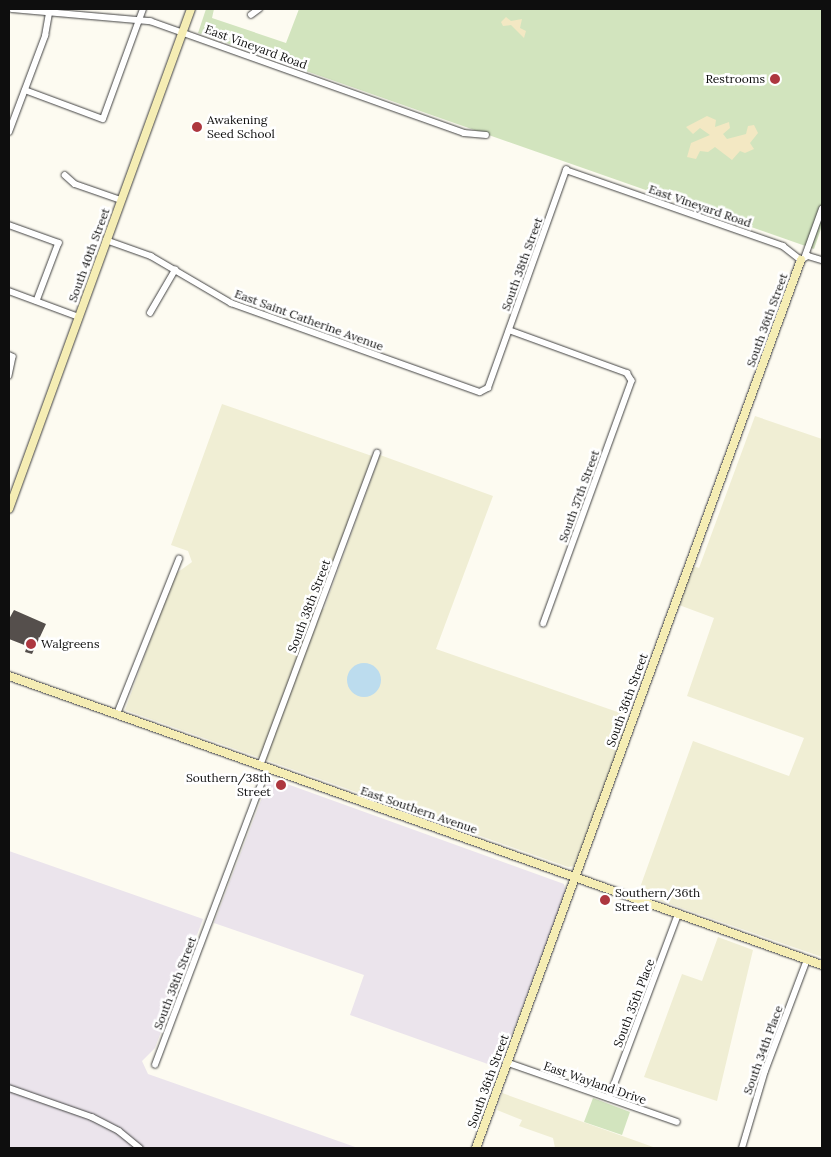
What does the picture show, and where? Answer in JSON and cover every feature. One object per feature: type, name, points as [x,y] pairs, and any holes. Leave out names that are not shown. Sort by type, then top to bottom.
[{"type":"main road","name":"South 40th Street","points":[[9,509],[12,490],[79,317],[191,9]]},
{"type":"main road","name":"South 36th Street","points":[[476,1148],[803,258]]},
{"type":"main road","name":"East Southern Avenue","points":[[9,676],[822,965]]},
{"type":"street","name":"East Vineyard Road","points":[[12,9],[71,16],[140,19],[183,32],[464,133],[486,135]]},
{"type":"street","points":[[71,16],[74,9]]},
{"type":"street","points":[[25,90],[103,119],[143,9]]},
{"type":"street","points":[[251,15],[260,9]]},
{"type":"street","points":[[9,132],[45,36],[49,14]]},
{"type":"street","name":"East Vineyard Road","points":[[566,170],[784,246],[803,258],[822,260]]},
{"type":"street","name":"South 38th Street","points":[[484,392],[509,330],[566,170]]},
{"type":"street","points":[[64,175],[75,184],[121,200]]},
{"type":"street","name":"South 36th Street","points":[[803,258],[822,209]]},
{"type":"street","points":[[9,226],[59,243],[37,301]]},
{"type":"street","name":"East Saint Catherine Avenue","points":[[106,240],[175,270],[232,303],[484,392]]},
{"type":"street","points":[[150,313],[175,270]]},
{"type":"street","points":[[9,291],[79,317]]},
{"type":"street","name":"South 37th Street","points":[[509,330],[631,377],[544,623]]},
{"type":"street","points":[[9,376],[11,356]]},
{"type":"street","name":"South 38th Street","points":[[155,1065],[377,454]]},
{"type":"street","points":[[117,714],[179,559]]},
{"type":"street","name":"South 35th Place","points":[[609,1098],[678,914]]},
{"type":"street","name":"South 34th Place","points":[[742,1148],[765,1071],[807,960]]},
{"type":"street","name":"East Wayland Drive","points":[[506,1062],[677,1122]]},
{"type":"street","points":[[9,1088],[92,1117],[119,1131],[140,1148]]},
{"type":"shaded area","points":[[222,404],[372,456],[318,607],[324,609],[380,455],[493,496],[436,649],[632,717],[574,866],[568,867],[125,710],[174,575],[192,562],[188,551],[171,545]]},
{"type":"shaded area","points":[[755,416],[822,439],[822,957],[638,893],[693,741],[789,776],[804,738],[687,696],[714,618],[679,605],[693,566],[699,568]]},
{"type":"shaded area","points":[[276,780],[564,884],[566,892],[499,1068],[350,1015],[364,975],[214,923],[268,782]]},
{"type":"shaded area","points":[[9,851],[203,919],[155,1048],[142,1061],[148,1074],[358,1148],[9,1148]]},
{"type":"shaded area","points":[[718,937],[753,950],[717,1101],[644,1077],[682,974],[702,981]]},
{"type":"shaded area","points":[[502,1093],[656,1148],[555,1148],[553,1138],[519,1126],[522,1120],[497,1110]]},
{"type":"green space","points":[[206,9],[214,9],[212,18],[286,43],[299,9],[822,9],[822,226],[814,249],[198,33]]},
{"type":"green space","points":[[593,1098],[630,1112],[622,1135],[584,1122]]},
{"type":"sand","points":[[506,17],[511,21],[522,19],[520,28],[526,31],[524,38],[511,25],[503,26],[501,22]]},
{"type":"sand","points":[[707,116],[716,120],[715,127],[729,122],[730,128],[723,134],[727,139],[746,134],[748,126],[754,125],[758,133],[750,143],[754,149],[745,153],[740,151],[732,160],[715,147],[708,152],[700,151],[696,159],[687,157],[691,143],[710,135],[700,128],[693,134],[686,127]]},
{"type":"water","points":[[364,663],[376,668],[381,680],[376,692],[364,697],[352,692],[347,680],[352,668]]},
{"type":"building","name":"Walgreens","points":[[14,610],[46,624],[32,654],[25,652],[27,646],[9,639],[9,619]]},
{"type":"place","name":"Restrooms","points":[[775,79]]},
{"type":"place","name":"Awakening Seed School","points":[[197,127]]},
{"type":"place","name":"Walgreens","points":[[31,644]]},
{"type":"place","name":"Southern/38th Street","points":[[281,785]]},
{"type":"place","name":"Southern/36th Street","points":[[605,900]]}]
